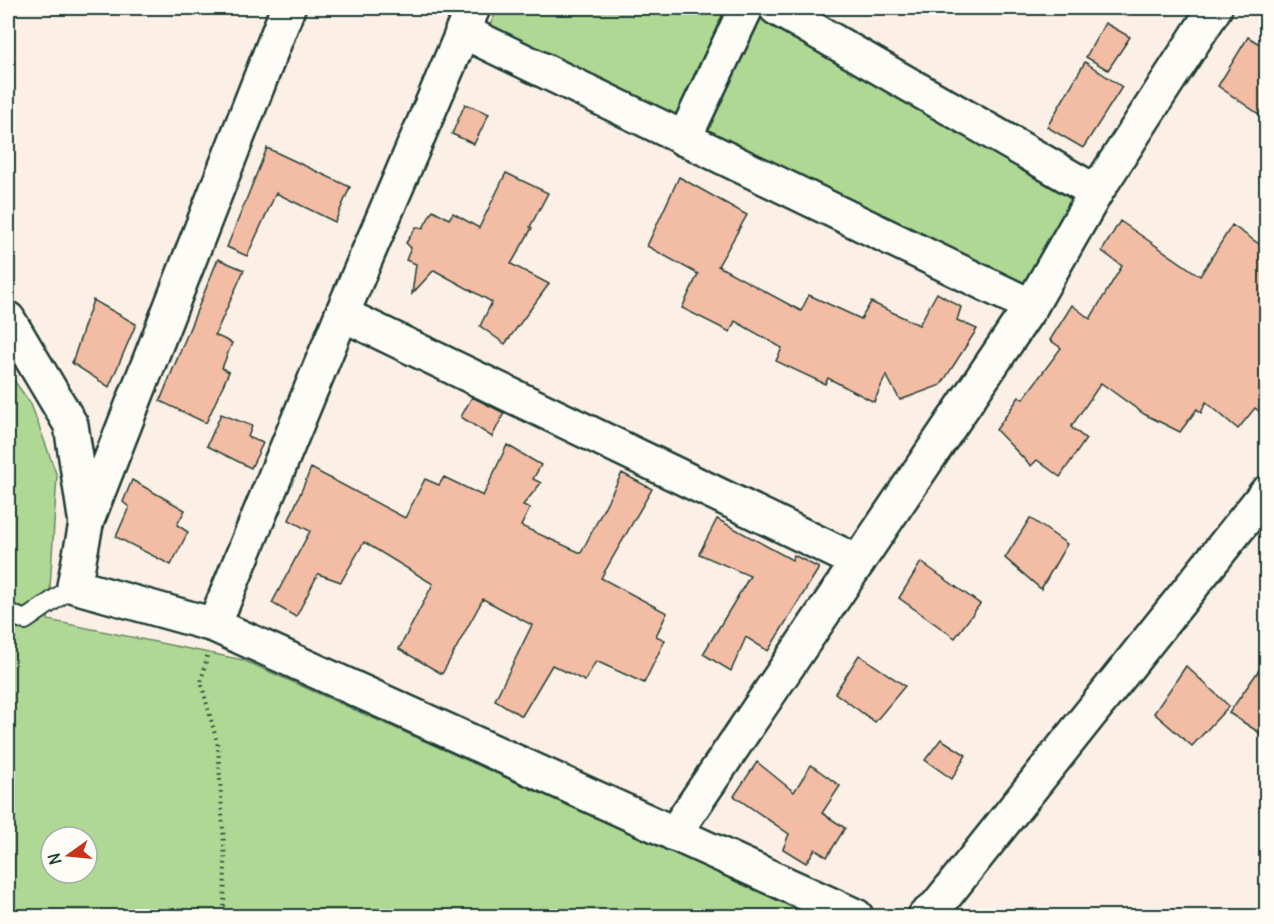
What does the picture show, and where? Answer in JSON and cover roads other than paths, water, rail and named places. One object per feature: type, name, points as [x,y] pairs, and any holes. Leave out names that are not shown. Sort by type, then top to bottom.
[{"type":"street","points":[[288,8],[86,524],[74,586],[214,626],[856,916]]},
{"type":"street","points":[[684,139],[746,8]]},
{"type":"street","points":[[776,8],[1096,192]]},
{"type":"street","points":[[674,834],[1030,306],[1096,192],[1215,8]]},
{"type":"street","points":[[214,626],[342,314],[468,19],[684,139],[1030,306]]},
{"type":"street","points":[[342,314],[858,562]]},
{"type":"street","points":[[8,319],[71,425],[86,524]]},
{"type":"street","points":[[939,913],[1266,494]]},
{"type":"lane","points":[[8,613],[25,620],[74,586]]}]
